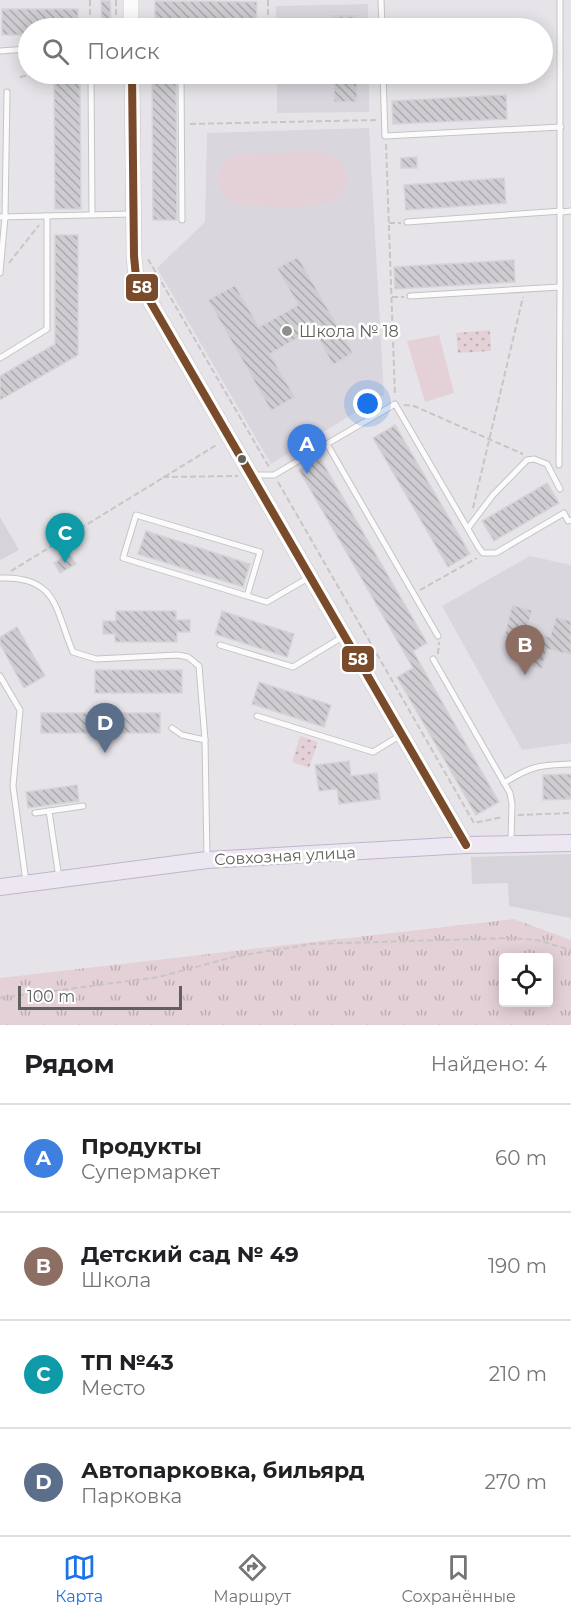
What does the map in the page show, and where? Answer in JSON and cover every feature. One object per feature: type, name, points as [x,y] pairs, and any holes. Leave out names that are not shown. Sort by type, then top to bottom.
[{"type":"main road","name":"Совхозная улица","points":[[0,887],[207,860],[466,845],[571,843]]},
{"type":"street","points":[[131,0],[131,18]]},
{"type":"street","points":[[132,84],[136,277],[466,845]]},
{"type":"lane","points":[[381,0],[382,18]]},
{"type":"lane","points":[[559,465],[562,212],[560,0]]},
{"type":"lane","points":[[0,51],[18,50]]},
{"type":"lane","points":[[91,84],[92,215]]},
{"type":"lane","points":[[181,84],[182,220]]},
{"type":"lane","points":[[383,84],[385,136],[561,127]]},
{"type":"lane","points":[[1,273],[8,92]]},
{"type":"lane","points":[[407,222],[571,212]]},
{"type":"lane","points":[[2,217],[133,214]]},
{"type":"lane","points":[[0,358],[47,329],[47,216]]},
{"type":"lane","points":[[410,296],[560,287]]},
{"type":"lane","points":[[253,475],[274,475],[395,404],[479,548],[485,553],[496,553],[564,513],[568,521],[571,520]]},
{"type":"lane","points":[[327,444],[438,636]]},
{"type":"lane","points":[[468,528],[506,480],[527,460],[534,459],[547,464],[560,489]]},
{"type":"lane","points":[[247,596],[260,552],[136,515],[123,558],[247,596],[267,602],[311,576]]},
{"type":"lane","points":[[0,577],[21,579],[44,587],[57,608],[73,652],[96,659],[178,655],[195,661],[201,673],[205,740],[207,860]]},
{"type":"lane","points":[[220,645],[293,667],[345,635]]},
{"type":"lane","points":[[436,657],[512,799],[511,844]]},
{"type":"lane","points":[[0,676],[20,710],[13,786],[26,884]]},
{"type":"lane","points":[[257,716],[373,752],[402,734]]},
{"type":"lane","points":[[172,728],[182,735],[205,740]]},
{"type":"lane","points":[[504,783],[537,765],[571,764]]},
{"type":"lane","points":[[34,813],[83,806]]},
{"type":"lane","points":[[49,811],[59,879]]},
{"type":"path","points":[[90,0],[90,18]]},
{"type":"path","points":[[116,0],[117,18]]},
{"type":"path","points":[[268,0],[268,18]]},
{"type":"path","points":[[181,124],[385,120]]},
{"type":"path","points":[[385,136],[395,404],[414,406],[534,459]]},
{"type":"path","points":[[1,273],[47,216]]},
{"type":"path","points":[[388,224],[407,222]]},
{"type":"path","points":[[147,253],[152,268],[474,823],[512,815],[571,813]]},
{"type":"path","points":[[468,528],[525,290]]},
{"type":"path","points":[[391,297],[410,296]]},
{"type":"path","points":[[0,577],[230,436]]},
{"type":"path","points":[[161,477],[253,475]]},
{"type":"path","points":[[414,594],[485,553]]},
{"type":"path","points":[[436,657],[440,645]]},
{"type":"path","points":[[0,998],[159,977],[233,957],[311,944],[510,938],[537,940],[571,950]]},
{"type":"shaded area","points":[[368,4],[368,18],[276,18],[276,6]]},
{"type":"shaded area","points":[[277,84],[369,84],[369,112],[277,113]]},
{"type":"shaded area","name":"Школа № 18","points":[[369,128],[384,395],[271,464],[157,268],[205,222],[207,133]]},
{"type":"shaded area","points":[[0,517],[19,550],[0,560]]},
{"type":"shaded area","points":[[530,556],[571,565],[571,743],[522,750],[442,606]]},
{"type":"shaded area","points":[[571,854],[571,918],[509,906],[508,883],[472,884],[471,857]]},
{"type":"green space","points":[[322,152],[339,159],[347,175],[346,185],[341,195],[328,203],[276,207],[240,206],[224,195],[220,188],[218,181],[222,166],[237,154]]},
{"type":"green space","points":[[490,330],[491,351],[458,353],[456,333]]},
{"type":"green space","points":[[439,335],[454,393],[425,402],[407,341]]},
{"type":"green space","points":[[300,736],[318,742],[309,768],[292,762]]},
{"type":"green space","points":[[514,919],[571,940],[571,1025],[0,1025],[0,978]]},
{"type":"building","points":[[101,1],[110,1],[111,18],[102,18]]},
{"type":"building","points":[[155,1],[257,2],[256,18],[155,18]]},
{"type":"building","points":[[2,9],[78,9],[78,18],[18,18],[18,35],[2,35]]},
{"type":"building","points":[[333,16],[356,16],[356,18],[333,18]]},
{"type":"building","points":[[54,84],[80,84],[81,209],[55,209]]},
{"type":"building","points":[[152,84],[176,84],[177,220],[153,220]]},
{"type":"building","points":[[334,84],[357,84],[357,102],[334,102]]},
{"type":"building","points":[[506,95],[507,119],[393,124],[392,101]]},
{"type":"building","points":[[417,157],[417,168],[401,168],[401,158]]},
{"type":"building","points":[[504,178],[506,203],[406,210],[404,185]]},
{"type":"building","points":[[55,235],[78,235],[78,355],[0,400],[0,376],[55,344]]},
{"type":"building","points":[[298,257],[353,353],[333,365],[313,329],[270,354],[295,397],[271,411],[208,300],[235,285],[259,327],[298,305],[277,268]]},
{"type":"building","points":[[514,260],[515,282],[395,289],[394,267]]},
{"type":"building","points":[[395,425],[470,554],[448,567],[373,438]]},
{"type":"building","points":[[320,458],[427,643],[413,651],[499,802],[476,815],[397,677],[413,668],[299,470]]},
{"type":"building","points":[[547,483],[559,503],[494,541],[482,521]]},
{"type":"building","points":[[146,531],[250,564],[243,587],[138,554]]},
{"type":"building","points":[[69,554],[76,564],[60,573],[54,563]]},
{"type":"building","points":[[512,605],[532,610],[527,631],[550,637],[556,617],[571,621],[571,655],[547,649],[542,669],[521,663],[526,643],[504,637]]},
{"type":"building","points":[[116,611],[176,611],[176,620],[190,620],[190,632],[177,632],[177,642],[115,642],[115,634],[103,634],[103,621],[116,621]]},
{"type":"building","points":[[222,611],[294,634],[287,657],[215,634]]},
{"type":"building","points":[[17,627],[45,676],[24,688],[0,644],[0,637]]},
{"type":"building","points":[[95,670],[182,670],[182,693],[95,693]]},
{"type":"building","points":[[259,682],[331,705],[324,727],[252,704]]},
{"type":"building","points":[[41,713],[160,713],[160,733],[41,733]]},
{"type":"building","points":[[349,761],[351,776],[377,773],[380,799],[339,804],[337,789],[319,791],[315,765]]},
{"type":"building","points":[[571,774],[571,799],[543,800],[543,775]]},
{"type":"building","points":[[77,785],[79,801],[28,808],[26,792]]},
{"type":"transit line","name":"58","points":[[132,84],[136,277],[466,845]]},
{"type":"place","name":"Школа № 18","points":[[287,331]]},
{"type":"place","name":"Продукты","points":[[307,474]]},
{"type":"place","name":"ТП №43","points":[[65,563]]},
{"type":"place","name":"Детский сад № 49","points":[[525,675]]},
{"type":"place","name":"Автопарковка, бильярд","points":[[105,753]]}]
